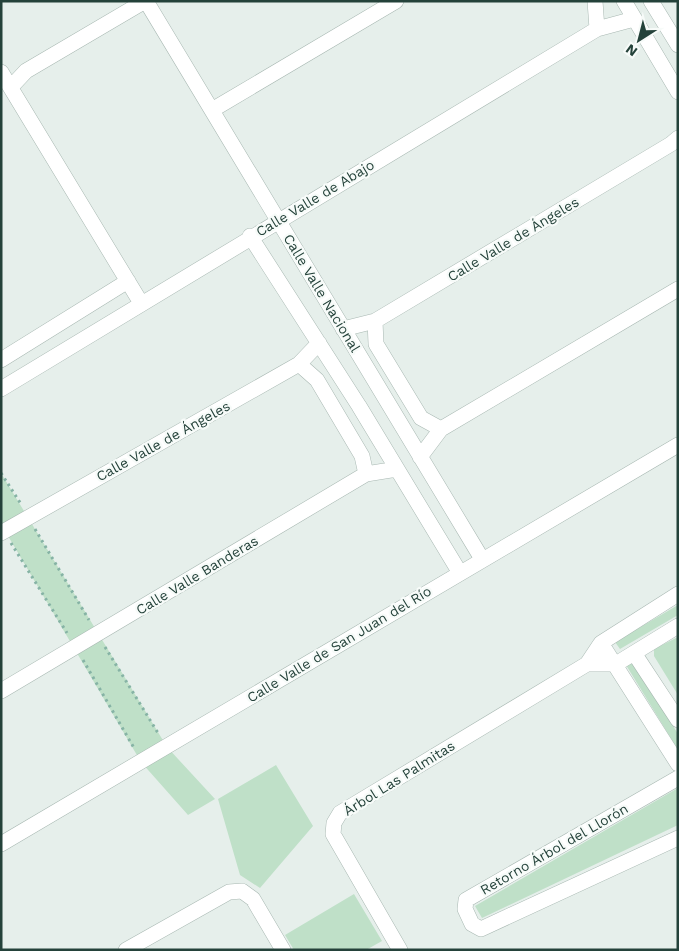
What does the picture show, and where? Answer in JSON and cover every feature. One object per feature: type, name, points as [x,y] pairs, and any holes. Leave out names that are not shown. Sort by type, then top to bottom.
[{"type":"street","points":[[11,87],[26,71],[145,1]]},
{"type":"street","name":"Calle Valle Nacional","points":[[145,1],[482,559]]},
{"type":"street","points":[[212,110],[396,1]]},
{"type":"street","points":[[595,1],[597,29]]},
{"type":"street","points":[[624,1],[678,92]]},
{"type":"street","points":[[656,3],[678,45]]},
{"type":"street","name":"Calle Valle de Abajo","points":[[1,389],[250,236],[597,29],[634,19]]},
{"type":"street","points":[[1,72],[140,303]]},
{"type":"street","name":"Calle Valle de Ángeles","points":[[343,329],[375,321],[676,143]]},
{"type":"street","name":"Calle Valle Nacional","points":[[250,236],[359,406],[460,573]]},
{"type":"street","points":[[1,360],[128,282]]},
{"type":"street","points":[[420,457],[440,429],[678,289]]},
{"type":"street","points":[[375,321],[376,344],[421,418],[440,429]]},
{"type":"street","name":"Calle Valle de Ángeles","points":[[1,533],[299,364],[319,342]]},
{"type":"street","points":[[299,364],[317,380],[362,456],[366,474]]},
{"type":"street","points":[[359,406],[382,392]]},
{"type":"street","name":"Calle Valle de San Juan del Río","points":[[1,844],[678,445]]},
{"type":"street","name":"Calle Valle Banderas","points":[[1,691],[366,474],[397,469]]},
{"type":"street","points":[[678,594],[601,644],[616,664],[678,764]]},
{"type":"street","points":[[587,664],[616,664],[678,626]]},
{"type":"street","name":"Árbol Las Palmitas","points":[[395,948],[333,834],[334,823],[340,813],[587,664],[601,644]]},
{"type":"street","points":[[634,653],[678,721],[658,732]]},
{"type":"street","name":"Retorno Árbol del Llorón","points":[[678,778],[466,900],[464,909],[472,924],[481,929],[678,838]]},
{"type":"street","points":[[126,950],[229,892],[242,891],[253,900],[282,950]]},
{"type":"path","points":[[1,473],[167,747]]},
{"type":"green space","points":[[1,473],[167,747],[215,799],[188,815],[141,762],[1,524]]},
{"type":"green space","points":[[678,605],[678,615],[620,649],[615,642]]},
{"type":"green space","points":[[678,637],[678,695],[654,656],[654,649]]},
{"type":"green space","points":[[633,661],[678,734],[678,750],[626,665]]},
{"type":"green space","points":[[276,765],[313,826],[260,888],[240,875],[218,799]]},
{"type":"green space","points":[[678,788],[678,825],[482,918],[475,906]]},
{"type":"green space","points":[[354,894],[382,941],[366,950],[294,950],[285,935]]}]
